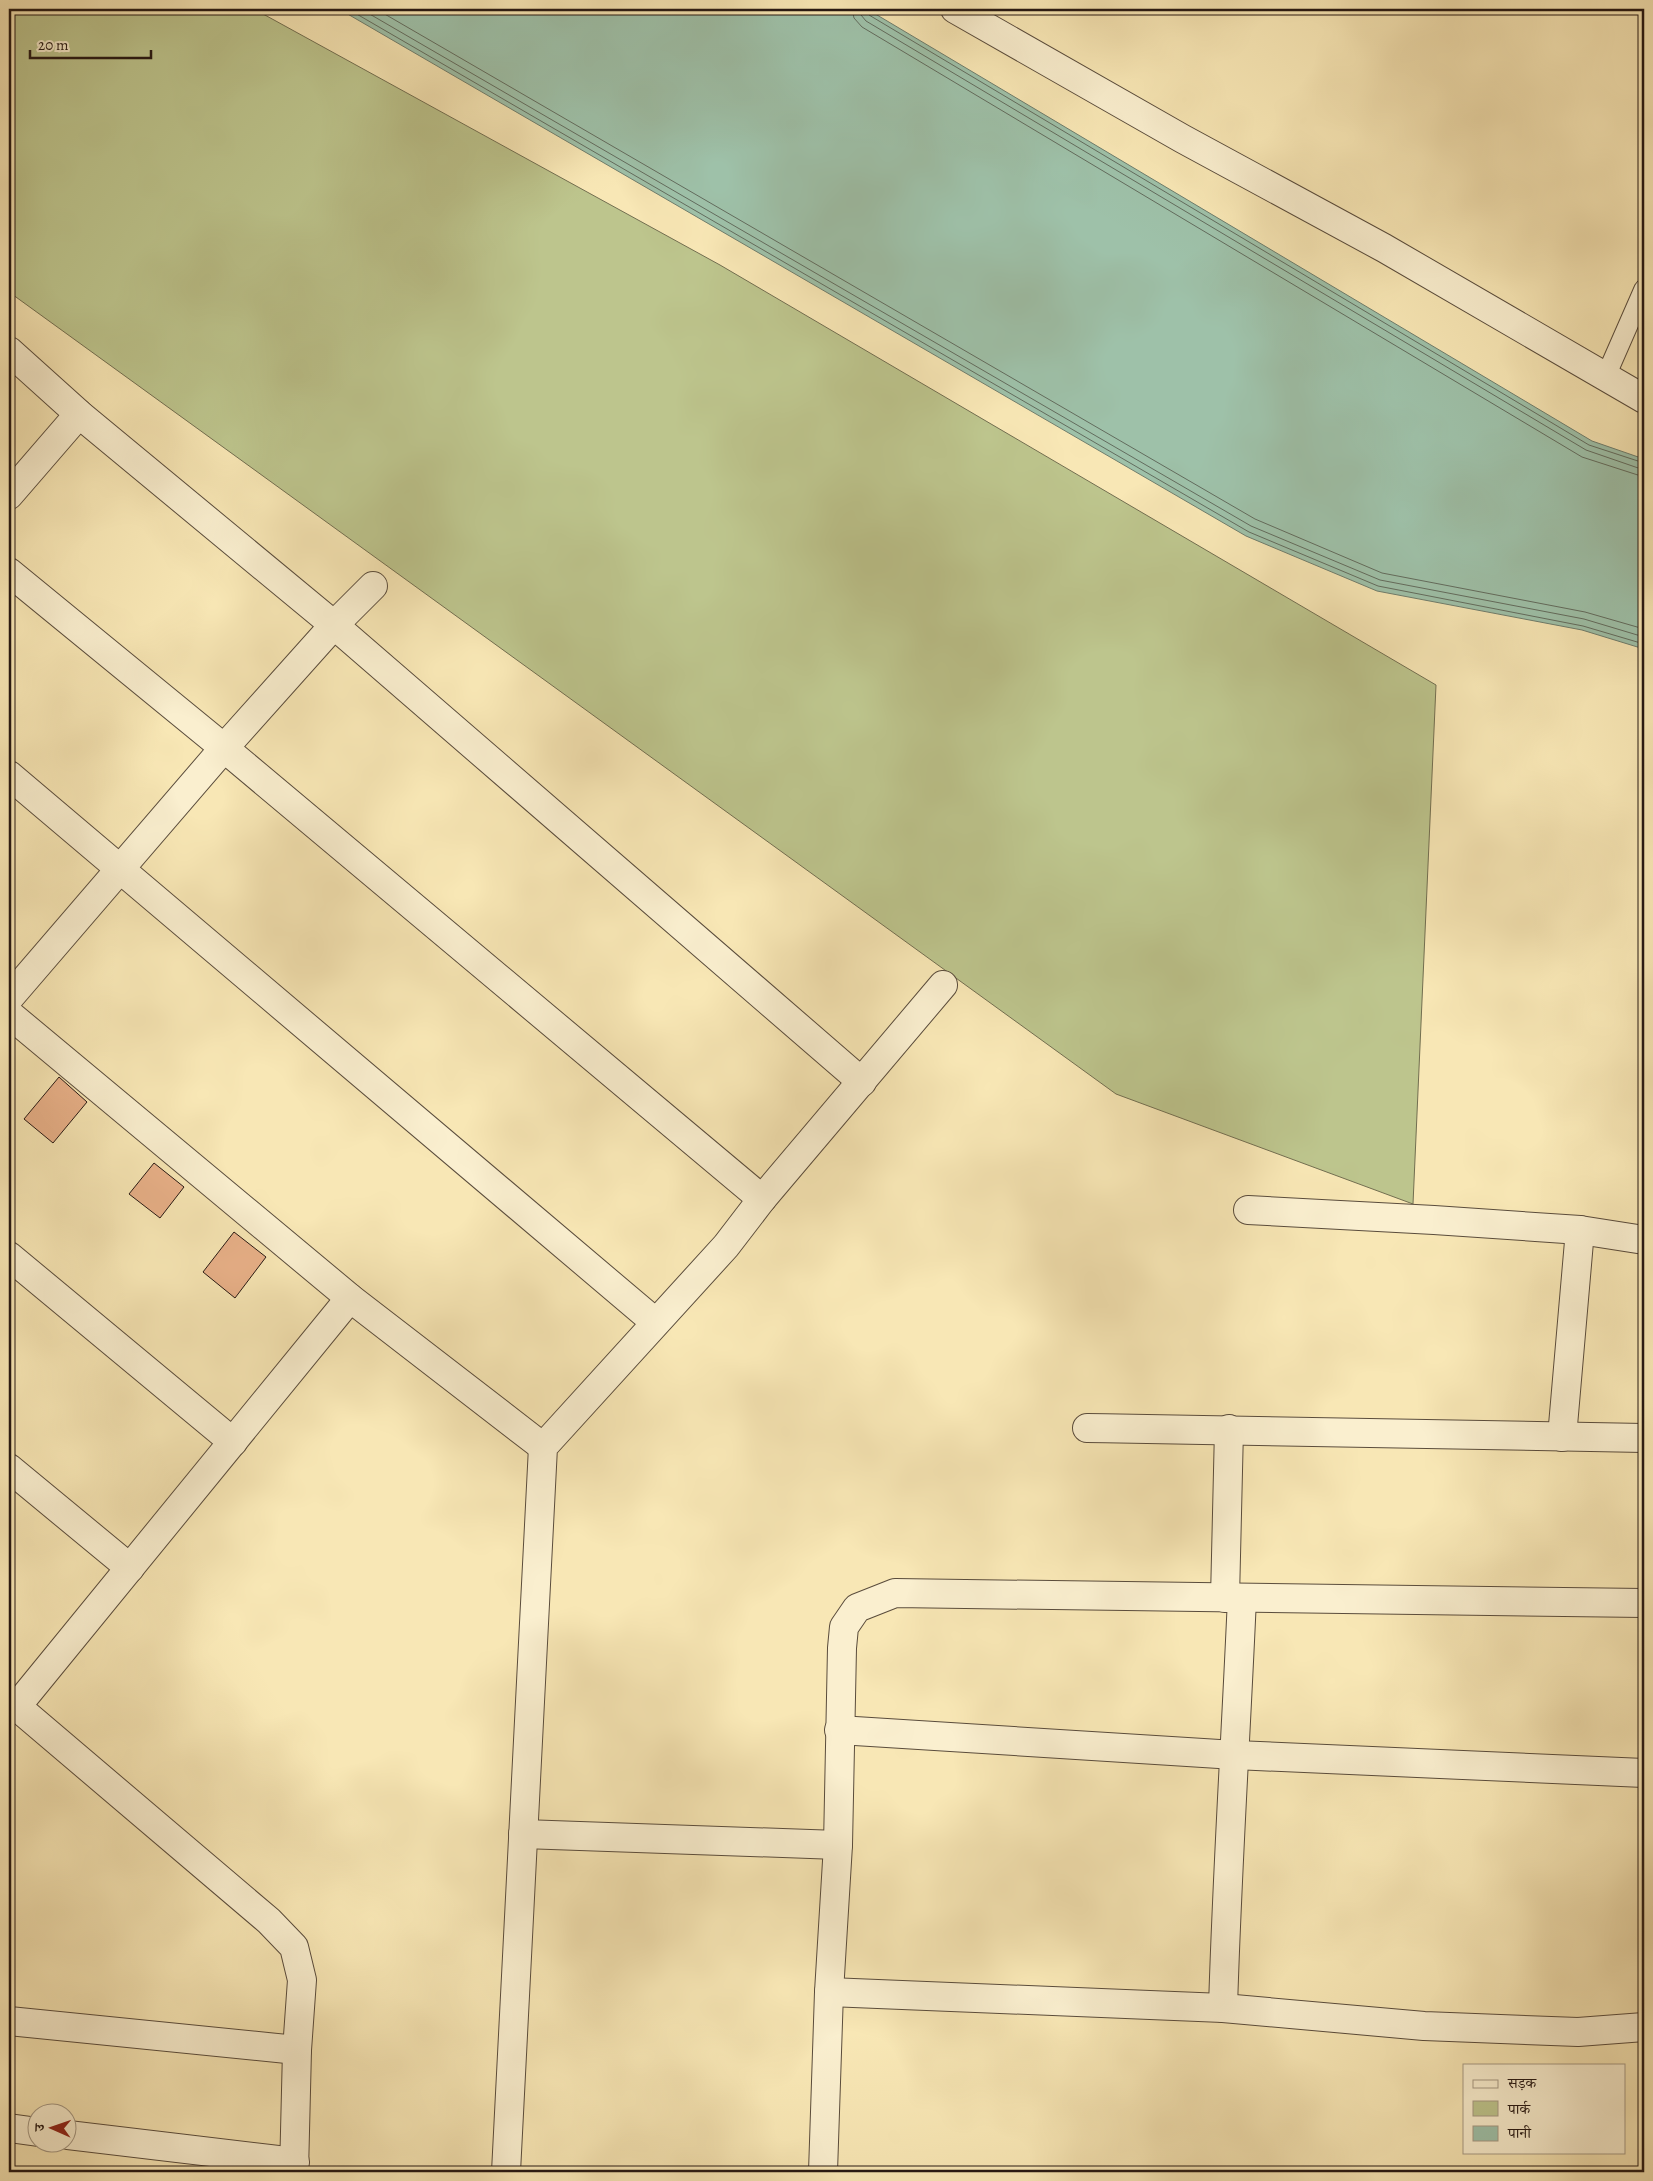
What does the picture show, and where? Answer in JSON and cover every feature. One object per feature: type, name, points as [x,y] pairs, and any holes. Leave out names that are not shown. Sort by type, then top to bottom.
[{"type":"street","points":[[955,9],[1182,139],[1384,248],[1644,400]]},
{"type":"street","points":[[9,350],[79,414],[334,625],[862,1082]]},
{"type":"street","points":[[9,495],[79,414]]},
{"type":"street","points":[[9,572],[224,748],[762,1199]]},
{"type":"street","points":[[9,998],[224,748],[334,625],[373,586]]},
{"type":"street","points":[[9,775],[655,1322]]},
{"type":"street","points":[[506,2172],[543,1447],[726,1246],[762,1199],[943,985]]},
{"type":"street","points":[[9,1014],[350,1298],[543,1447]]},
{"type":"street","points":[[1248,1210],[1580,1230],[1644,1240]]},
{"type":"street","points":[[1562,1437],[1580,1230]]},
{"type":"street","points":[[9,1256],[233,1442]]},
{"type":"street","points":[[78,2136],[294,2167],[297,2050],[302,1980],[294,1948],[269,1921],[13,1703],[130,1568],[350,1298]]},
{"type":"street","points":[[1087,1428],[1228,1429],[1364,1434],[1644,1438]]},
{"type":"street","points":[[1223,2008],[1226,1901],[1235,1755],[1228,1429]]},
{"type":"street","points":[[9,1468],[130,1568]]},
{"type":"street","points":[[823,2172],[829,1992],[838,1845],[839,1730],[844,1627],[857,1608],[874,1599],[895,1593],[1644,1603]]},
{"type":"street","points":[[839,1730],[1235,1755],[1644,1773]]},
{"type":"street","points":[[522,1834],[838,1845]]},
{"type":"street","points":[[829,1992],[1223,2008],[1424,2026],[1578,2032],[1644,2027]]},
{"type":"street","points":[[9,2021],[297,2050]]},
{"type":"street","points":[[9,2128],[28,2131]]},
{"type":"lane","points":[[1606,378],[1644,289]]},
{"type":"green space","points":[[9,9],[254,9],[720,265],[1436,685],[1413,1204],[1116,1094],[9,292]]},
{"type":"water","points":[[339,9],[867,9],[1592,441],[1644,459],[1644,649],[1582,630],[1377,591],[1246,536]]},
{"type":"building","points":[[59,1077],[87,1102],[53,1143],[24,1119]]},
{"type":"building","points":[[154,1163],[184,1187],[160,1218],[129,1194]]},
{"type":"building","points":[[234,1232],[266,1257],[235,1298],[203,1272]]}]
